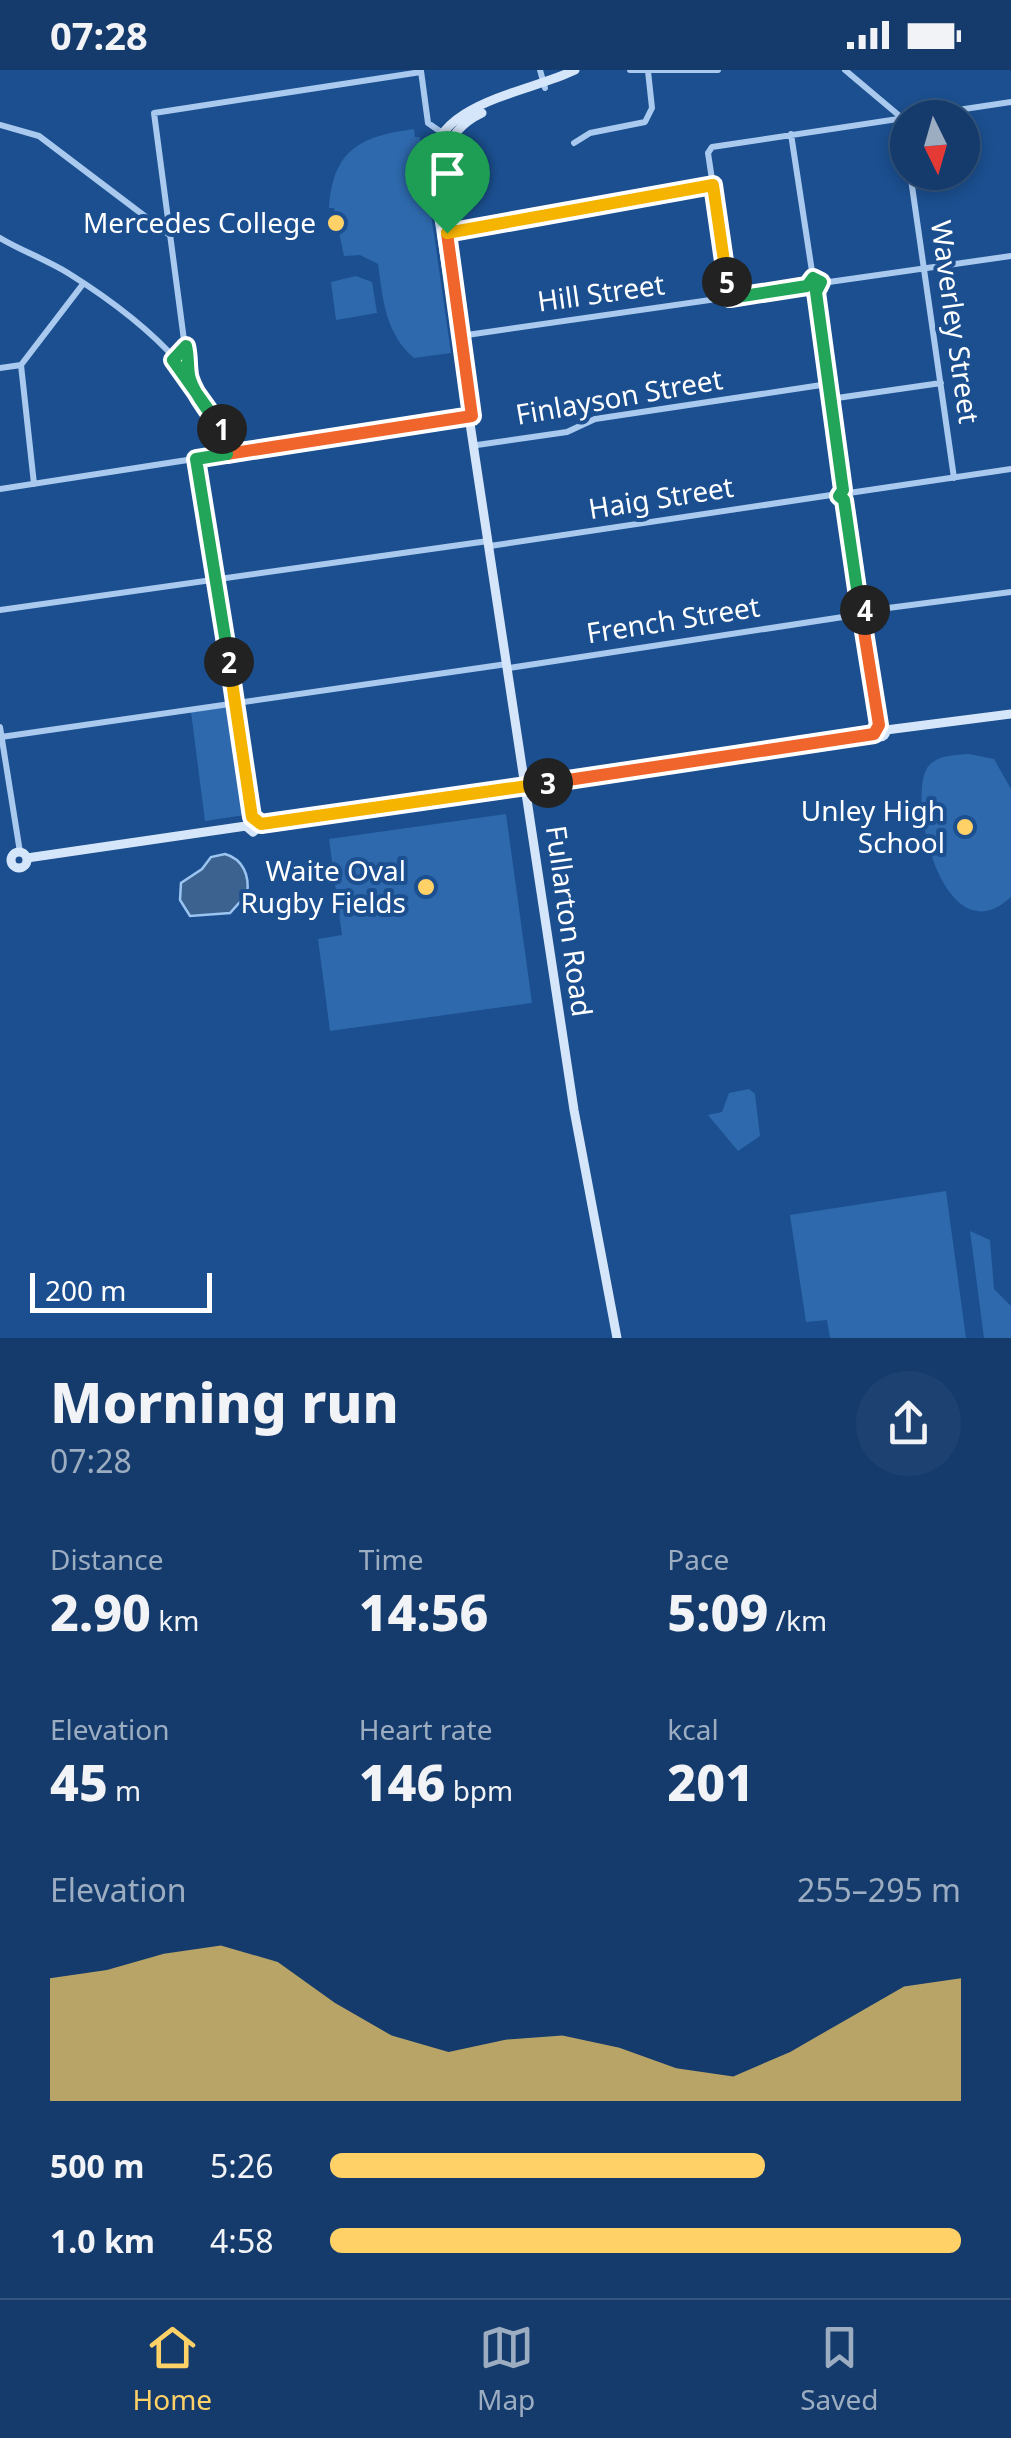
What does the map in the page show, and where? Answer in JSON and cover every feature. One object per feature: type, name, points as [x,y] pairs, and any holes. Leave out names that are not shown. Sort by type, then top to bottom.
[{"type":"main road","points":[[441,132],[575,70]]},
{"type":"main road","points":[[441,132],[465,114],[586,70]]},
{"type":"main road","points":[[443,156],[464,122]]},
{"type":"main road","name":"Fullarton Road","points":[[441,132],[440,176],[450,272]]},
{"type":"main road","name":"Fullarton Road","points":[[441,132],[431,166],[477,445],[574,1110],[618,1338]]},
{"type":"main road","points":[[14,858],[1011,714]]},
{"type":"street","points":[[540,70],[544,86]]},
{"type":"street","points":[[630,70],[718,70]]},
{"type":"street","points":[[846,70],[890,108]]},
{"type":"street","points":[[190,378],[154,113],[421,71],[428,123],[441,132]]},
{"type":"street","points":[[574,143],[590,133],[646,122],[652,108],[648,71]]},
{"type":"street","points":[[980,107],[1011,102]]},
{"type":"street","points":[[730,298],[709,148],[890,120]]},
{"type":"street","points":[[0,125],[39,136],[172,236]]},
{"type":"street","points":[[791,134],[813,278],[807,286],[816,292]]},
{"type":"street","points":[[447,233],[713,185]]},
{"type":"street","name":"Waverley Street","points":[[913,190],[954,478]]},
{"type":"street","points":[[154,223],[168,212]]},
{"type":"street","points":[[0,238],[83,284],[136,324],[190,378],[222,430],[227,454]]},
{"type":"street","points":[[813,278],[822,283],[1011,256]]},
{"type":"street","points":[[822,283],[816,292],[880,730]]},
{"type":"street","points":[[34,484],[21,365],[83,284]]},
{"type":"street","name":"Hill Street","points":[[460,336],[807,286]]},
{"type":"street","points":[[173,360],[186,346]]},
{"type":"street","points":[[0,368],[21,365]]},
{"type":"street","points":[[830,399],[941,383]]},
{"type":"street","name":"Finlayson Street","points":[[477,445],[567,432],[595,419],[828,384]]},
{"type":"street","points":[[0,489],[472,416]]},
{"type":"street","points":[[196,459],[253,822]]},
{"type":"street","name":"Haig Street","points":[[0,610],[1011,469]]},
{"type":"street","name":"French Street","points":[[2,737],[1011,592]]},
{"type":"street","points":[[0,727],[14,858]]},
{"type":"shaded area","points":[[414,129],[415,137],[420,137],[451,353],[414,358],[391,327],[378,264],[360,255],[344,256],[334,208],[329,208],[336,172],[353,149],[378,136]]},
{"type":"shaded area","points":[[356,276],[372,282],[377,313],[336,320],[331,282]]},
{"type":"shaded area","points":[[232,707],[245,815],[205,821],[191,712]]},
{"type":"shaded area","name":"Unley High School","points":[[969,754],[994,759],[1011,789],[1011,897],[988,911],[968,908],[951,894],[937,871],[923,814],[922,789],[929,765],[945,757]]},
{"type":"shaded area","name":"Waite Oval Rugby Fields","points":[[506,814],[532,1003],[330,1031],[318,939],[342,935],[329,839]]},
{"type":"shaded area","points":[[225,854],[244,869],[247,894],[230,913],[190,916],[180,900],[181,883],[202,869],[211,857]]},
{"type":"shaded area","points":[[749,1089],[755,1094],[760,1136],[738,1151],[708,1115],[722,1112],[729,1093]]},
{"type":"shaded area","points":[[946,1191],[966,1338],[830,1338],[827,1320],[806,1322],[790,1215]]},
{"type":"shaded area","points":[[970,1231],[990,1240],[994,1289],[1011,1306],[1011,1338],[984,1338]]},
{"type":"place","name":"Mercedes College","points":[[336,223]]},
{"type":"place","name":"Unley High School","points":[[965,827]]},
{"type":"place","name":"Waite Oval Rugby Fields","points":[[426,887]]},
{"type":"route","points":[[447,233],[472,416],[227,454],[213,412],[173,360],[186,346],[190,378],[213,412],[222,430],[227,454],[196,459],[252,817],[261,824],[874,734],[879,725],[862,619],[866,613],[858,596],[844,500],[839,496],[843,490],[816,292],[821,288],[820,280],[813,278],[807,286],[730,298],[713,185],[610,200],[572,214],[447,233]]}]
